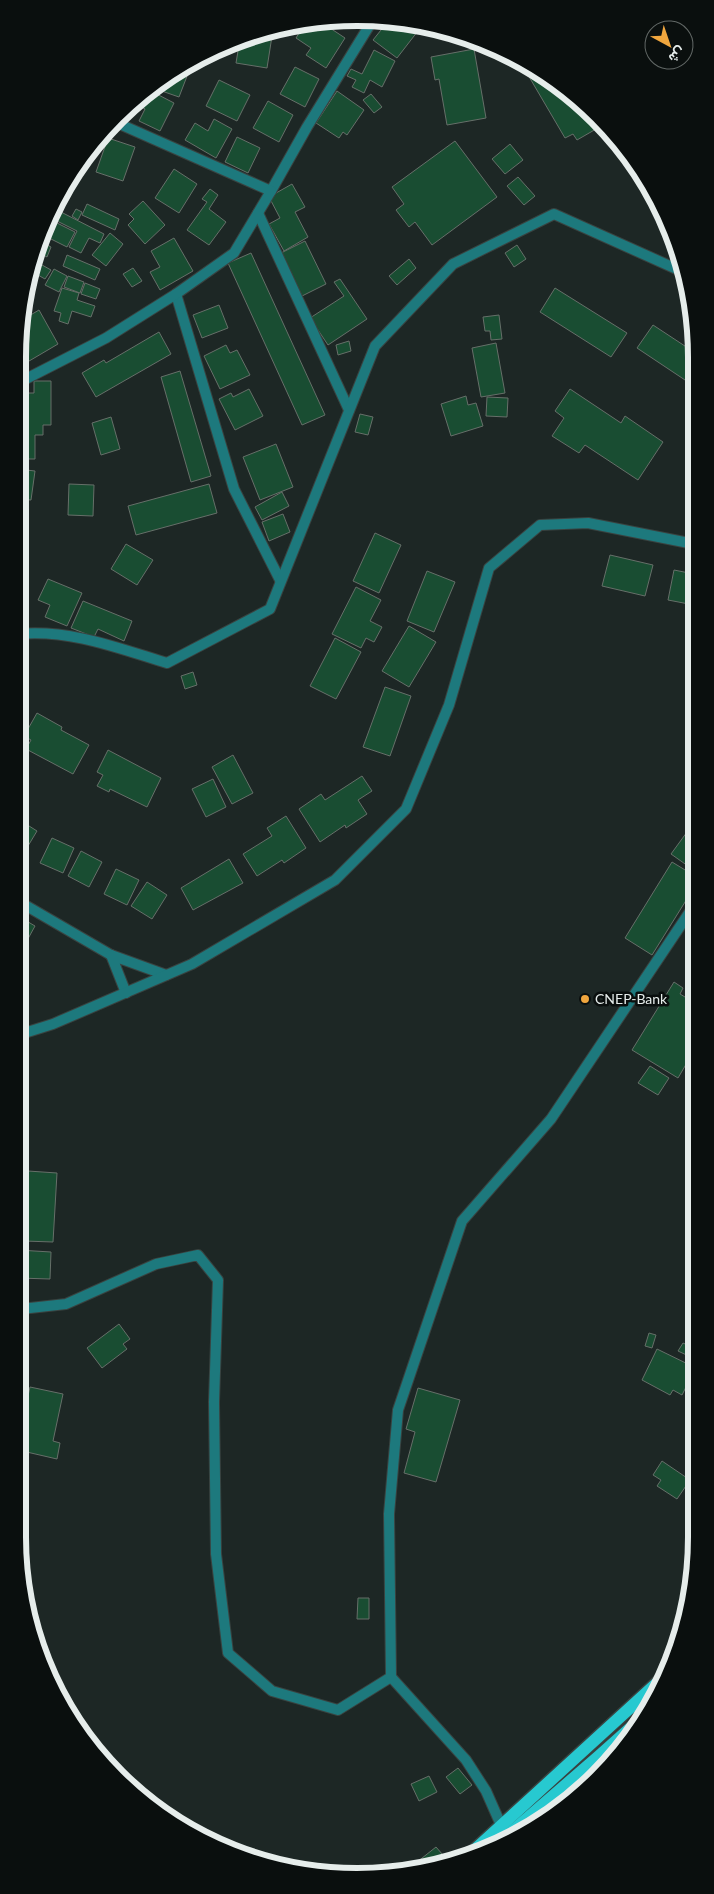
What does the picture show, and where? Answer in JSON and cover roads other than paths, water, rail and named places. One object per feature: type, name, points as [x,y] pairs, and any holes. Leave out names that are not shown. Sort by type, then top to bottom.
[{"type":"main road","points":[[481,1844],[650,1690]]},
{"type":"main road","points":[[521,1823],[618,1739]]},
{"type":"street","points":[[26,379],[106,338],[176,294],[234,252],[369,27]]},
{"type":"street","points":[[121,125],[272,191]]},
{"type":"street","points":[[258,213],[349,410]]},
{"type":"street","points":[[26,633],[78,636],[166,663],[270,609],[375,346],[453,264],[554,214],[675,268]]},
{"type":"street","points":[[176,294],[234,488],[280,580]]},
{"type":"street","points":[[26,1032],[53,1024],[192,964],[335,880],[406,810],[449,705],[488,568],[540,525],[588,523],[688,543]]},
{"type":"street","points":[[26,906],[111,955],[166,975]]},
{"type":"street","points":[[501,1825],[486,1791],[466,1760],[390,1677],[389,1514],[398,1410],[462,1221],[551,1119],[688,914]]},
{"type":"street","points":[[111,955],[126,992]]},
{"type":"street","points":[[26,1308],[66,1304],[156,1264],[198,1255],[218,1280],[214,1402],[216,1554],[228,1653],[272,1691],[338,1710],[390,1677]]},
{"type":"place","name":"CNEP-Bank","points":[[585,999]]}]
